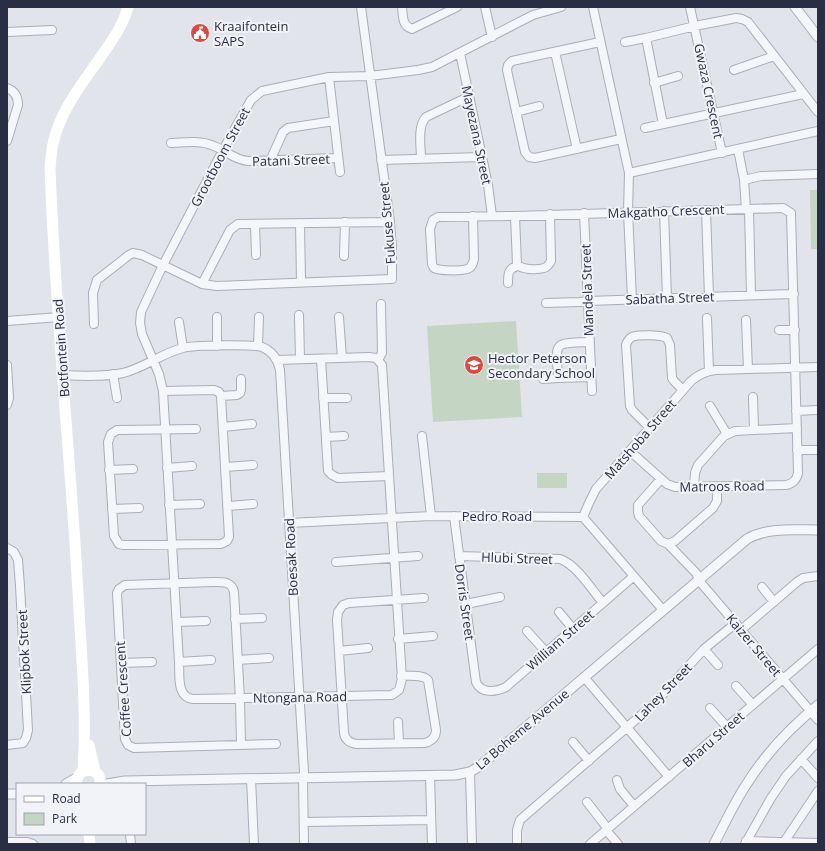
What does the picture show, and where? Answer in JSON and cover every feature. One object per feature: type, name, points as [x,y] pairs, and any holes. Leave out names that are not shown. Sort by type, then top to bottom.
[{"type":"main road","name":"Botfontein Road","points":[[98,777],[91,759],[84,709],[73,509],[62,375],[50,168],[53,144],[58,126],[65,110],[115,37],[128,7]]},
{"type":"main road","name":"Botfontein Road","points":[[79,777],[84,709]]},
{"type":"main road","points":[[79,777],[91,770],[98,777]]},
{"type":"street","name":"Fukuse Street","points":[[94,324],[94,289],[97,280],[104,273],[129,255],[133,254],[142,255],[202,284],[217,286],[392,279],[390,222],[361,7]]},
{"type":"street","points":[[402,7],[404,23],[407,27],[412,29],[451,8]]},
{"type":"street","points":[[485,7],[492,37]]},
{"type":"street","name":"Grootboom Street","points":[[153,361],[142,334],[140,318],[164,265],[223,150],[250,100],[256,94],[262,91],[328,77],[370,76],[432,67],[533,15],[561,7]]},
{"type":"street","points":[[593,7],[629,173],[628,212],[632,299]]},
{"type":"street","name":"Gwaza Crescent","points":[[629,173],[722,153],[690,7]]},
{"type":"street","points":[[795,7],[818,37]]},
{"type":"street","points":[[625,42],[695,26],[736,18],[742,19],[748,22],[818,112]]},
{"type":"street","points":[[7,32],[52,30]]},
{"type":"street","points":[[646,38],[654,83],[664,124]]},
{"type":"street","points":[[600,42],[512,61],[508,65],[507,70],[516,112],[525,152],[529,157],[535,158],[621,139]]},
{"type":"street","points":[[555,52],[577,149]]},
{"type":"street","name":"Mayezana Street","points":[[460,53],[488,185],[492,216]]},
{"type":"street","points":[[734,70],[774,56]]},
{"type":"street","points":[[654,83],[678,76]]},
{"type":"street","points":[[328,77],[340,172]]},
{"type":"street","points":[[7,88],[16,94],[18,99],[18,105],[7,141]]},
{"type":"street","points":[[646,128],[803,94]]},
{"type":"street","points":[[420,159],[421,126],[424,119],[468,96]]},
{"type":"street","points":[[516,112],[539,106]]},
{"type":"street","points":[[270,161],[284,132],[288,128],[334,121]]},
{"type":"street","points":[[722,153],[818,131]]},
{"type":"street","name":"Patani Street","points":[[171,142],[206,143],[243,161],[338,158]]},
{"type":"street","points":[[738,149],[744,180],[747,209],[751,295]]},
{"type":"street","points":[[381,160],[481,157]]},
{"type":"street","points":[[744,180],[761,176],[818,174]]},
{"type":"street","name":"Makgatho Crescent","points":[[474,216],[474,259],[472,265],[467,269],[441,270],[434,268],[432,264],[430,229],[433,220],[438,217],[474,216],[515,216],[783,208],[791,213],[795,368]]},
{"type":"street","points":[[706,210],[709,297]]},
{"type":"street","points":[[664,211],[667,298]]},
{"type":"street","name":"Mandela Street","points":[[584,213],[592,391]]},
{"type":"street","points":[[508,283],[508,274],[510,270],[518,266],[522,268],[542,268],[547,267],[550,263],[550,214]]},
{"type":"street","points":[[515,216],[518,266]]},
{"type":"street","points":[[344,222],[344,256]]},
{"type":"street","points":[[202,284],[232,228],[238,224],[390,222]]},
{"type":"street","points":[[300,223],[301,282]]},
{"type":"street","points":[[255,224],[256,255]]},
{"type":"street","name":"Sabatha Street","points":[[546,303],[794,294]]},
{"type":"street","name":"Ntongana Road","points":[[153,361],[159,374],[163,391],[164,429],[181,690],[187,698],[193,700],[392,694],[397,692],[402,680],[398,639],[382,368],[378,360],[382,354],[381,304]]},
{"type":"street","points":[[299,315],[300,359]]},
{"type":"street","points":[[7,321],[59,317]]},
{"type":"street","points":[[217,317],[217,346]]},
{"type":"street","points":[[258,346],[259,317]]},
{"type":"street","points":[[339,317],[342,358]]},
{"type":"street","points":[[707,318],[709,371]]},
{"type":"street","points":[[746,320],[748,369]]},
{"type":"street","points":[[179,322],[183,348]]},
{"type":"street","points":[[779,330],[795,330]]},
{"type":"street","points":[[650,428],[632,410],[630,406],[626,345],[630,338],[635,336],[660,336],[667,338],[670,345],[673,380],[683,390]]},
{"type":"street","points":[[558,378],[557,352],[559,346],[565,342],[590,342]]},
{"type":"street","points":[[62,375],[113,374],[124,372],[183,348],[217,346],[258,346],[270,352],[277,360],[370,357],[378,360]]},
{"type":"street","points":[[321,358],[328,468],[332,475],[338,478],[388,476]]},
{"type":"street","name":"Boesak Road","points":[[277,360],[280,370],[300,697],[304,772],[304,844]]},
{"type":"street","points":[[7,366],[9,398],[7,405]]},
{"type":"street","name":"Matshoba Street","points":[[583,517],[596,489],[695,378],[709,371],[818,367]]},
{"type":"street","name":"Matroos Road","points":[[630,451],[672,487],[789,484],[794,481],[797,476],[795,368]]},
{"type":"street","points":[[113,374],[117,398]]},
{"type":"street","points":[[543,379],[591,377]]},
{"type":"street","points":[[221,396],[237,395],[240,393],[242,390],[241,379]]},
{"type":"street","points":[[163,391],[214,390],[219,392],[221,396],[230,535],[227,541],[221,544],[172,546],[119,544],[114,536],[109,470],[109,437],[117,430],[196,429]]},
{"type":"street","points":[[753,397],[754,430]]},
{"type":"street","points":[[323,398],[347,398]]},
{"type":"street","points":[[710,406],[727,434]]},
{"type":"street","points":[[796,411],[818,410]]},
{"type":"street","points":[[223,427],[252,424]]},
{"type":"street","points":[[694,487],[695,472],[698,465],[727,434],[735,431],[797,428]]},
{"type":"street","points":[[326,437],[344,436]]},
{"type":"street","points":[[422,436],[431,516]]},
{"type":"street","points":[[797,450],[818,450]]},
{"type":"street","points":[[226,467],[253,465]]},
{"type":"street","points":[[167,468],[192,466]]},
{"type":"street","points":[[109,470],[133,469]]},
{"type":"street","name":"Kaizer Street","points":[[661,478],[640,503],[638,512],[639,516],[661,541],[668,544],[700,578],[702,583],[738,627],[818,720]]},
{"type":"street","points":[[668,544],[675,541],[713,508],[717,501],[717,487]]},
{"type":"street","points":[[169,505],[200,504]]},
{"type":"street","points":[[228,506],[253,504]]},
{"type":"street","points":[[112,509],[138,508]]},
{"type":"street","name":"Pedro Road","points":[[289,523],[431,516],[583,517]]},
{"type":"street","name":"Dorris Street","points":[[454,516],[476,682],[480,688]]},
{"type":"street","points":[[583,517],[663,610]]},
{"type":"street","name":"La Boheme Avenue","points":[[112,783],[123,781],[430,776],[460,775],[470,772],[480,766],[743,541],[756,534],[772,531],[818,530]]},
{"type":"street","name":"Klipbok Street","points":[[7,548],[14,552],[18,560],[28,730],[23,743],[7,745]]},
{"type":"street","points":[[336,562],[394,559],[418,556]]},
{"type":"street","name":"Hlubi Street","points":[[459,556],[556,558],[564,561],[577,572],[603,603]]},
{"type":"street","name":"William Street","points":[[480,688],[490,691],[506,687],[634,576]]},
{"type":"street","name":"Lahey Street","points":[[518,844],[517,830],[520,820],[655,703],[704,649],[774,602],[803,578],[818,576]]},
{"type":"street","points":[[174,583],[229,583],[234,589],[241,745]]},
{"type":"street","name":"Coffee Crescent","points":[[174,583],[125,585],[119,589],[117,593],[125,739],[127,743],[134,748],[276,744]]},
{"type":"street","points":[[762,587],[774,602]]},
{"type":"street","points":[[466,604],[500,597]]},
{"type":"street","points":[[401,676],[421,676],[428,680],[436,730],[434,737],[428,742],[357,744],[349,742],[345,738],[344,733],[337,620],[338,612],[343,604],[424,598]]},
{"type":"street","points":[[559,612],[573,629]]},
{"type":"street","points":[[235,619],[262,618]]},
{"type":"street","points":[[177,622],[206,621]]},
{"type":"street","points":[[527,631],[546,652]]},
{"type":"street","points":[[398,639],[433,636]]},
{"type":"street","points":[[339,651],[368,648]]},
{"type":"street","points":[[704,649],[718,665]]},
{"type":"street","name":"Bharu Street","points":[[590,844],[818,649]]},
{"type":"street","points":[[238,660],[270,658]]},
{"type":"street","points":[[179,662],[211,660]]},
{"type":"street","points":[[121,663],[152,662]]},
{"type":"street","points":[[584,677],[669,777]]},
{"type":"street","points":[[736,686],[753,705]]},
{"type":"street","points":[[714,844],[742,790],[759,764],[781,739],[818,705]]},
{"type":"street","points":[[710,708],[727,727]]},
{"type":"street","points":[[398,722],[399,743]]},
{"type":"street","points":[[573,742],[589,761]]},
{"type":"street","points":[[745,843],[780,784],[792,768],[818,742]]},
{"type":"street","points":[[801,759],[818,778]]},
{"type":"street","points":[[470,772],[472,844]]},
{"type":"street","points":[[430,776],[432,844]]},
{"type":"street","points":[[68,783],[79,777]]},
{"type":"street","name":"La Boheme Avenue","points":[[98,777],[123,781]]},
{"type":"street","points":[[251,779],[254,844]]},
{"type":"street","points":[[618,780],[620,789],[634,806]]},
{"type":"street","points":[[784,842],[818,791]]},
{"type":"street","points":[[587,802],[618,844]]},
{"type":"street","points":[[304,822],[431,820]]},
{"type":"street","points":[[7,842],[28,842],[33,844]]},
{"type":"street","points":[[745,843],[818,843]]},
{"type":"green space","points":[[810,190],[818,190],[818,249],[811,249]]},
{"type":"green space","points":[[516,321],[522,417],[433,422],[427,326]]},
{"type":"green space","points":[[537,473],[567,473],[567,488],[537,488]]},
{"type":"place","name":"Kraaifontein SAPS","points":[[200,33]]},
{"type":"place","name":"Hector Peterson Secondary School","points":[[474,365]]}]
